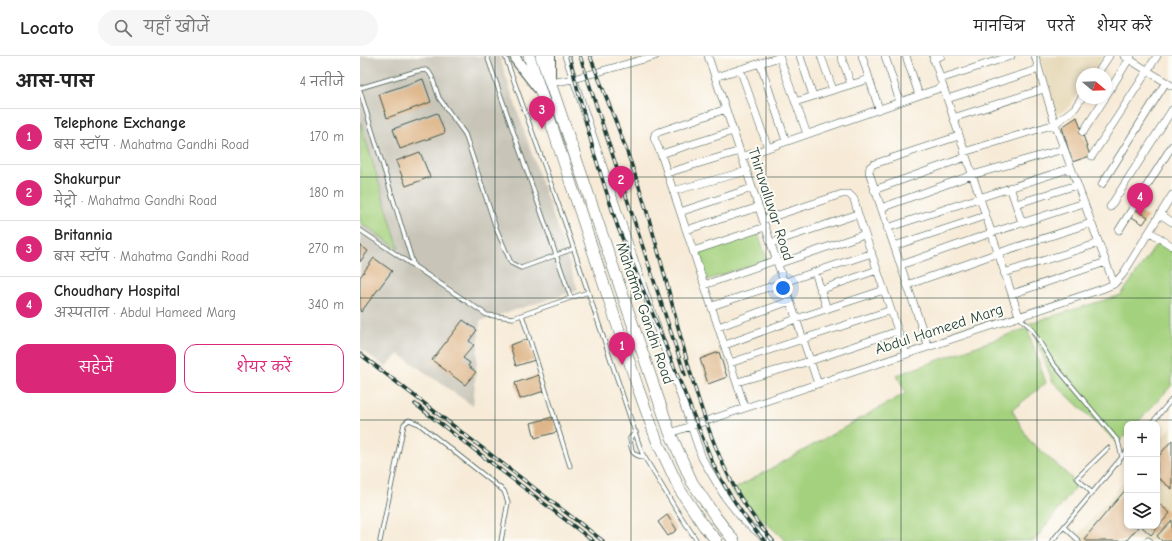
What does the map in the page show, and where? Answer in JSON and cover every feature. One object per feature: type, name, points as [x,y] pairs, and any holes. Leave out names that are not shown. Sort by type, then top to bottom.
[{"type":"main road","name":"Mahatma Gandhi Road","points":[[541,56],[670,433],[692,482],[734,541]]},
{"type":"main road","name":"Mahatma Gandhi Road","points":[[529,57],[638,388],[657,441],[680,490],[704,526],[717,541]]},
{"type":"street","points":[[515,56],[517,61],[540,89]]},
{"type":"street","points":[[550,56],[550,83],[573,79],[654,56]]},
{"type":"street","points":[[566,56],[702,458],[725,497],[743,520],[768,541]]},
{"type":"street","points":[[625,56],[627,64]]},
{"type":"street","name":"Thiruvalluvar Road","points":[[708,56],[818,384]]},
{"type":"street","points":[[715,77],[779,56],[807,134]]},
{"type":"street","points":[[800,56],[813,96]]},
{"type":"street","points":[[821,56],[833,90]]},
{"type":"street","points":[[841,56],[851,84]]},
{"type":"street","points":[[862,56],[879,109]]},
{"type":"street","points":[[885,56],[900,102]]},
{"type":"street","points":[[906,56],[919,95]]},
{"type":"street","points":[[942,56],[933,57],[1019,316]]},
{"type":"street","points":[[940,79],[1011,56]]},
{"type":"street","points":[[1035,56],[1054,124],[1114,284],[1123,274],[1171,197]]},
{"type":"street","points":[[1101,68],[1109,56]]},
{"type":"street","points":[[1092,156],[1157,56]]},
{"type":"street","points":[[1102,184],[1169,82],[1147,71],[1128,57],[1112,85]]},
{"type":"street","points":[[760,63],[786,142]]},
{"type":"street","points":[[740,70],[768,148]]},
{"type":"street","points":[[947,99],[1039,70]]},
{"type":"street","points":[[795,102],[869,79]]},
{"type":"street","points":[[667,173],[768,148],[943,87]]},
{"type":"street","points":[[953,118],[1044,89]]},
{"type":"street","points":[[874,190],[965,154],[1054,124],[1075,108],[1078,104]]},
{"type":"street","points":[[1083,132],[1101,104]]},
{"type":"street","points":[[726,108],[655,134],[654,138],[674,191],[746,408]]},
{"type":"street","points":[[1110,207],[1172,110]]},
{"type":"street","points":[[661,154],[733,131]]},
{"type":"street","points":[[928,346],[869,172],[870,167],[874,164],[959,136]]},
{"type":"street","points":[[1119,230],[1172,146]]},
{"type":"street","points":[[881,208],[972,175],[1064,149]]},
{"type":"street","points":[[887,228],[1071,168]]},
{"type":"street","points":[[674,191],[747,171]]},
{"type":"street","points":[[1016,204],[1077,185]]},
{"type":"street","points":[[680,212],[752,188]]},
{"type":"street","points":[[1010,188],[1022,223]]},
{"type":"street","points":[[763,220],[842,194],[849,194],[854,199],[906,354]]},
{"type":"street","points":[[901,265],[991,233],[1084,203]]},
{"type":"street","points":[[686,230],[759,208]]},
{"type":"street","points":[[771,243],[858,214]]},
{"type":"street","points":[[1160,214],[1172,222]]},
{"type":"street","points":[[894,246],[986,216]]},
{"type":"street","points":[[907,285],[998,253],[1091,223]]},
{"type":"street","points":[[693,251],[765,227]]},
{"type":"street","points":[[1150,232],[1172,246]]},
{"type":"street","points":[[704,285],[865,234]]},
{"type":"street","points":[[1004,273],[1099,243]]},
{"type":"street","points":[[712,306],[872,253]]},
{"type":"street","points":[[1012,294],[1106,262]]},
{"type":"street","points":[[820,290],[877,270]]},
{"type":"street","points":[[815,272],[826,309]]},
{"type":"street","name":"Abdul Hameed Marg","points":[[670,433],[1114,284]]},
{"type":"street","points":[[725,345],[796,319],[884,290]]},
{"type":"street","points":[[718,327],[790,301]]},
{"type":"street","points":[[730,363],[891,310]]},
{"type":"street","points":[[737,382],[810,361],[898,332]]},
{"type":"lane","points":[[488,56],[571,298]]},
{"type":"lane","points":[[505,56],[574,249],[645,457],[697,541]]},
{"type":"lane","points":[[360,88],[418,71],[426,70],[429,72],[440,98],[465,134],[496,228],[511,263],[521,268],[574,249]]},
{"type":"lane","points":[[360,91],[414,267]]},
{"type":"lane","points":[[360,230],[486,315],[513,318],[588,292]]},
{"type":"lane","points":[[522,315],[570,466]]},
{"type":"lane","points":[[1019,316],[1032,328],[1052,362],[1118,441],[1122,457],[1052,541]]},
{"type":"lane","points":[[1154,421],[1172,399]]},
{"type":"lane","points":[[380,541],[404,424],[409,420],[418,424],[504,491],[508,502],[501,541]]},
{"type":"lane","points":[[636,432],[630,438],[630,447],[634,454],[638,457],[645,457]]},
{"type":"lane","points":[[1092,493],[1077,478],[1108,448]]},
{"type":"lane","points":[[1064,527],[1079,541]]},
{"type":"lane","points":[[1146,541],[1148,539],[1151,541]]},
{"type":"shaded area","points":[[360,56],[499,56],[578,290],[480,321],[473,406],[399,354],[385,367],[360,348]]},
{"type":"shaded area","points":[[1039,56],[1102,56],[1103,57],[1096,68],[1076,68],[1076,97],[1068,108],[1056,115]]},
{"type":"shaded area","points":[[1172,426],[1172,541],[1073,541],[1124,482],[1124,529],[1160,529],[1160,440]]},
{"type":"green space","points":[[360,121],[399,249],[360,222]]},
{"type":"green space","points":[[758,232],[767,260],[707,280],[697,252]]},
{"type":"green space","points":[[1159,241],[1172,249],[1172,385],[1139,421],[1124,421],[1124,437],[1118,443],[1053,382],[1030,323],[1121,295]]},
{"type":"green space","points":[[1027,328],[1046,383],[1012,410],[1029,440],[1078,484],[1034,541],[786,541],[731,491],[906,393],[897,375]]},
{"type":"building","points":[[423,79],[431,102],[387,118],[379,94]]},
{"type":"building","points":[[437,113],[445,133],[400,149],[393,129]]},
{"type":"building","points":[[1077,117],[1090,156],[1072,162],[1062,127]]},
{"type":"building","points":[[420,152],[430,177],[406,186],[396,161]]},
{"type":"building","points":[[1135,209],[1148,217],[1143,224],[1130,216]]},
{"type":"building","points":[[360,245],[368,251],[360,262]]},
{"type":"building","points":[[374,258],[392,271],[361,312],[360,277]]},
{"type":"building","points":[[463,320],[477,330],[469,341],[474,345],[463,358],[470,363],[468,366],[476,372],[465,385],[432,360]]},
{"type":"building","points":[[528,339],[535,360],[516,366],[510,345]]},
{"type":"building","points":[[719,352],[727,377],[708,384],[700,359]]},
{"type":"building","points":[[539,375],[544,391],[520,399],[515,383]]},
{"type":"building","points":[[553,417],[557,432],[535,438],[531,423]]},
{"type":"building","points":[[1172,440],[1172,489],[1160,479],[1160,454]]},
{"type":"building","points":[[1124,492],[1124,529],[1136,529],[1126,541],[1087,541],[1084,539]]},
{"type":"building","points":[[1160,505],[1170,513],[1160,525]]},
{"type":"building","points":[[667,515],[677,530],[668,536],[658,522]]},
{"type":"building","points":[[1172,520],[1172,541],[1162,541],[1157,536]]},
{"type":"building","points":[[1144,529],[1156,529],[1151,535]]},
{"type":"railway","points":[[569,56],[594,153],[617,225],[714,466],[737,505],[750,524],[765,541]]},
{"type":"railway","points":[[580,56],[685,375]]},
{"type":"railway","points":[[590,56],[623,140],[645,204],[698,398],[712,438],[719,456],[747,508],[773,541]]},
{"type":"railway","points":[[360,354],[603,541]]},
{"type":"railway","points":[[415,404],[593,541]]},
{"type":"place","name":"Britannia","points":[[542,129]]},
{"type":"place","name":"Shakurpur","points":[[621,199]]},
{"type":"place","name":"Choudhary Hospital","points":[[1140,216]]},
{"type":"place","name":"Telephone Exchange","points":[[622,365]]}]
